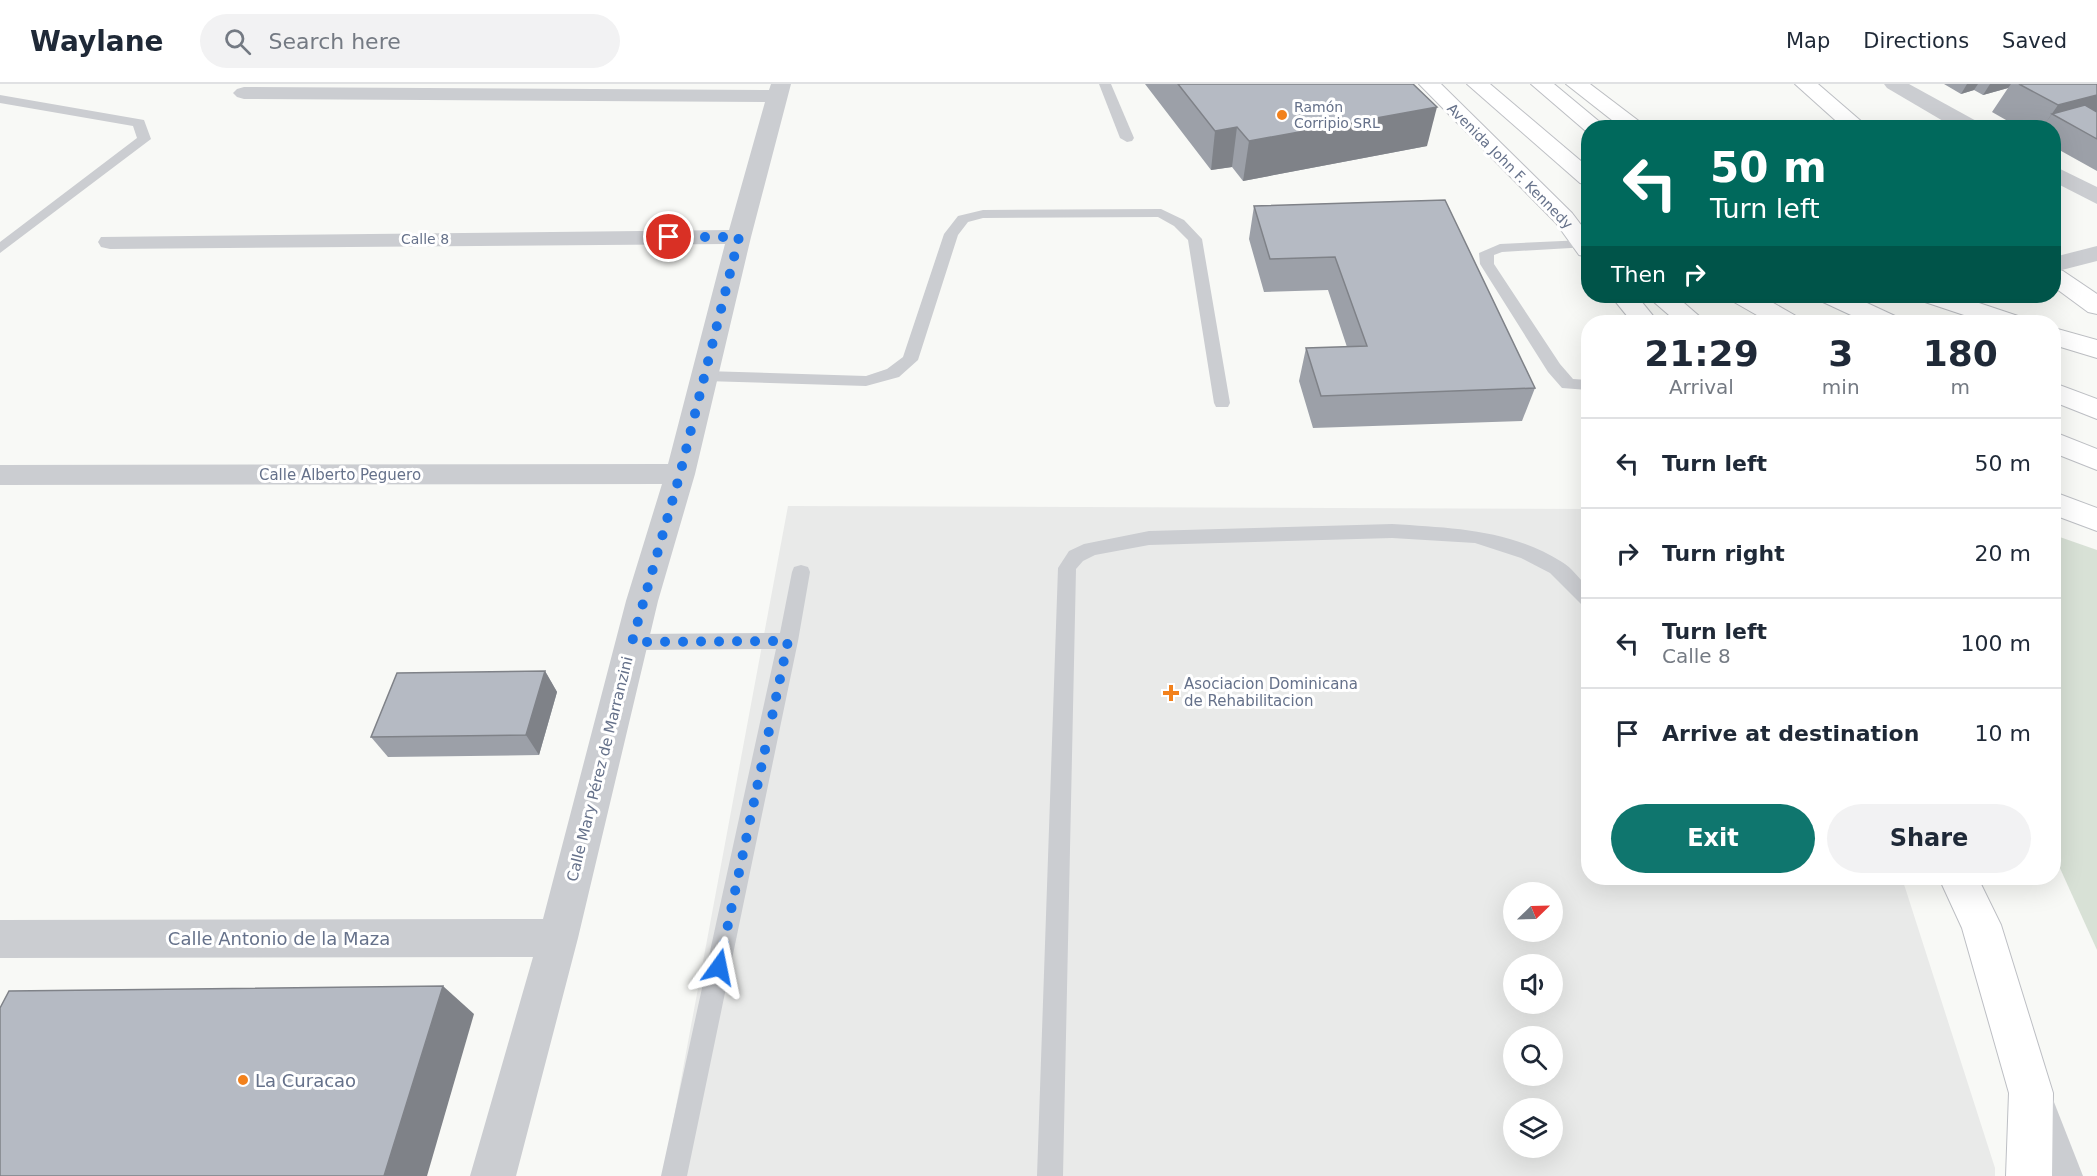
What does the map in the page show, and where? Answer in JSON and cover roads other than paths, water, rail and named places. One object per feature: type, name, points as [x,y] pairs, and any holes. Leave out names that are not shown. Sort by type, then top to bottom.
[{"type":"main road","name":"Avenida John F. Kennedy","points":[[1429,84],[1581,237]]},
{"type":"main road","points":[[1477,84],[1581,172]]},
{"type":"main road","points":[[1542,84],[1586,120]]},
{"type":"main road","points":[[1576,84],[1625,120]]},
{"type":"main road","points":[[1805,84],[1848,120]]},
{"type":"main road","points":[[2061,281],[2097,306]]},
{"type":"main road","points":[[1630,303],[1639,315]]},
{"type":"main road","points":[[1669,303],[1684,315]]},
{"type":"main road","points":[[1755,303],[1775,315]]},
{"type":"main road","points":[[1847,303],[1871,315]]},
{"type":"main road","points":[[1954,303],[1989,315]]},
{"type":"main road","points":[[2061,338],[2097,349]]},
{"type":"main road","points":[[2061,395],[2097,410]]},
{"type":"main road","points":[[2061,445],[2097,460]]},
{"type":"main road","points":[[2061,506],[2097,520]]},
{"type":"main road","points":[[1961,885],[1981,925],[2031,1093],[2029,1176]]},
{"type":"street","points":[[1894,84],[1958,120]]},
{"type":"street","points":[[244,93],[779,90]]},
{"type":"street","name":"Calle Mary Pérez de Marranzini","points":[[494,1176],[558,938],[632,642],[680,474],[739,237],[779,90]]},
{"type":"street","points":[[2061,177],[2097,197]]},
{"type":"street","name":"Calle 8","points":[[110,242],[739,237]]},
{"type":"street","points":[[2061,263],[2097,253]]},
{"type":"street","name":"Calle Alberto Peguero","points":[[0,475],[680,474]]},
{"type":"street","name":"Calle Antonio de la Maza","points":[[0,939],[558,938]]},
{"type":"street","points":[[2031,1093],[2060,1176]]},
{"type":"lane","points":[[1105,84],[1127,138]]},
{"type":"lane","points":[[0,99],[139,123],[144,139],[0,249]]},
{"type":"lane","points":[[705,376],[866,381],[893,373],[910,360],[951,234],[963,219],[983,214],[1161,213],[1179,223],[1195,239],[1222,403]]},
{"type":"lane","points":[[1581,244],[1500,248],[1486,253],[1487,264],[1554,368],[1568,384],[1581,385]]},
{"type":"lane","points":[[1050,1176],[1067,568],[1076,556],[1091,549],[1149,538],[1392,531],[1475,536],[1528,553],[1557,568],[1581,591]]},
{"type":"lane","points":[[674,1176],[801,572]]},
{"type":"lane","points":[[632,642],[788,641]]},
{"type":"place","name":"Ramón Corripio SRL","points":[[1282,115]]},
{"type":"place","name":"Asociacion Dominicana de Rehabilitacion","points":[[1171,693]]},
{"type":"place","name":"La Curacao","points":[[243,1080]]}]
